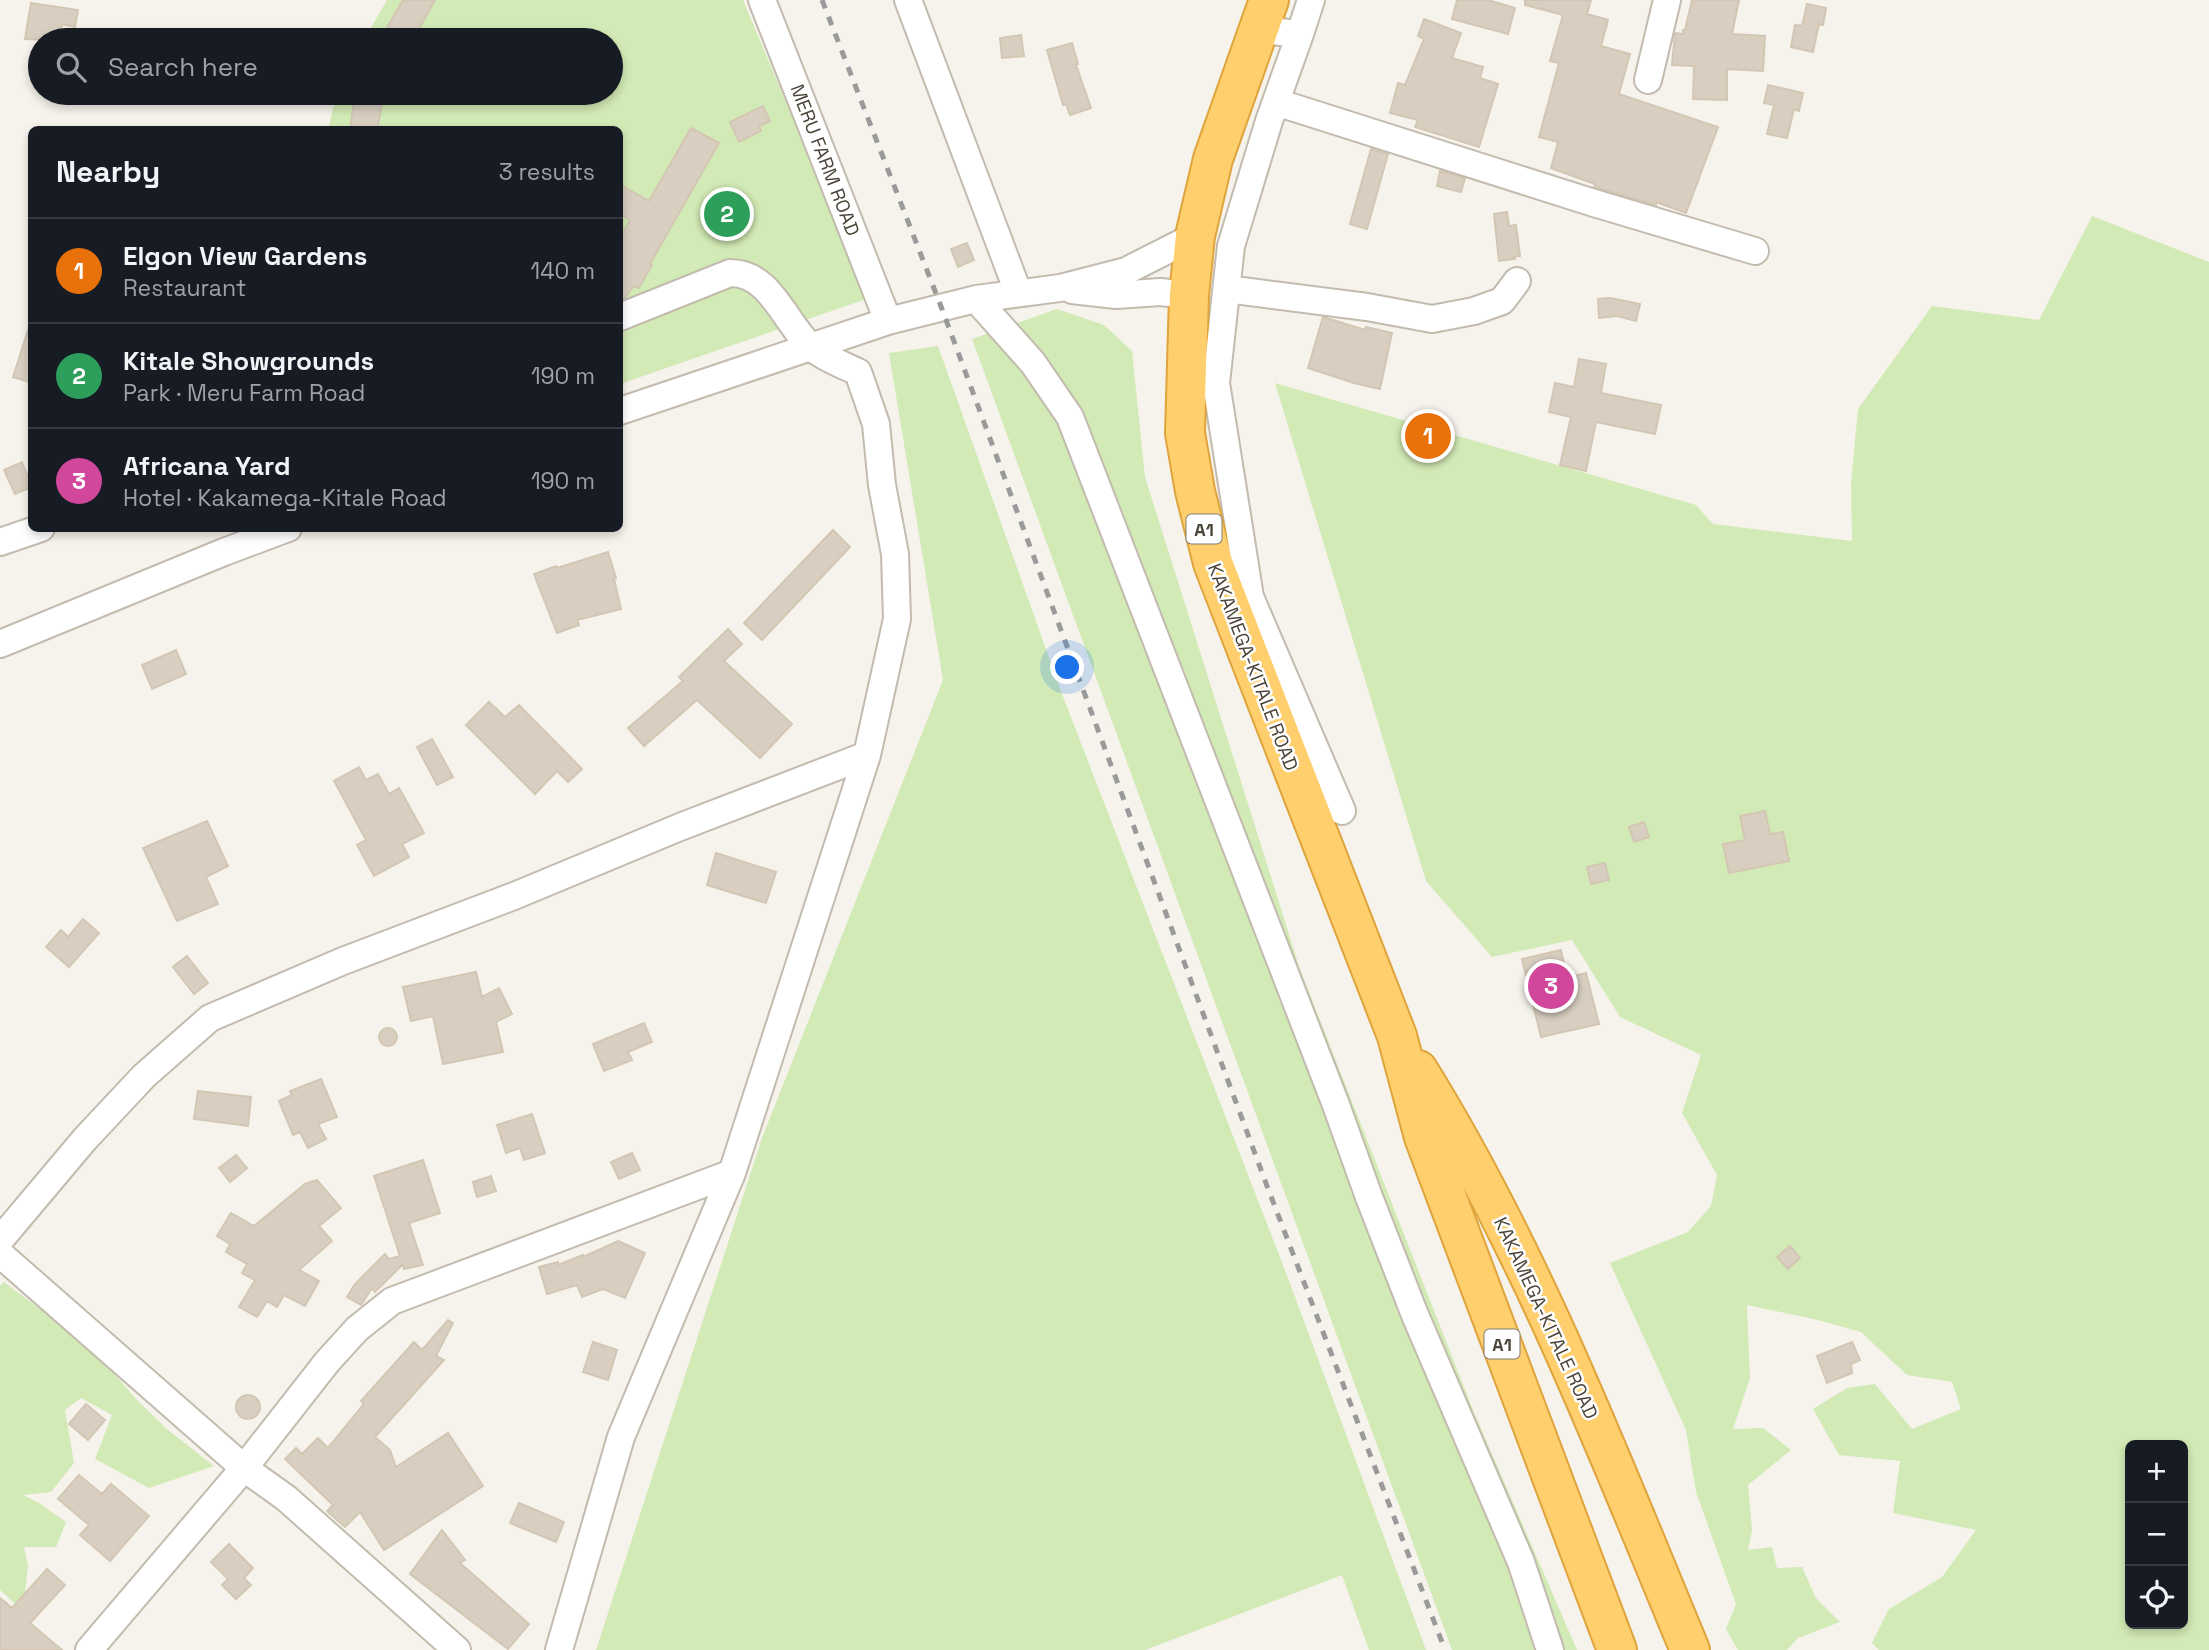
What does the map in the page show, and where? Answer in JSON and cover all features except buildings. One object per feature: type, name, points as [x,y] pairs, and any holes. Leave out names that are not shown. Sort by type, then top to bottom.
[{"type":"highway","name":"KAKAMEGA-KITALE ROAD","points":[[1265,15],[1213,159],[1195,236],[1189,295],[1185,433],[1195,491],[1213,563],[1397,1036],[1424,1137],[1617,1650]]},
{"type":"highway","name":"KAKAMEGA-KITALE ROAD","points":[[1397,1036],[1454,1128],[1561,1340],[1690,1650]]},
{"type":"street","name":"MERU FARM ROAD","points":[[762,0],[888,321]]},
{"type":"street","points":[[908,0],[1018,292]]},
{"type":"street","points":[[1311,0],[1231,246],[1216,383],[1250,597],[1342,811]]},
{"type":"street","points":[[1648,80],[1667,0]]},
{"type":"street","points":[[1265,15],[1300,34]]},
{"type":"street","points":[[1276,102],[1755,251]]},
{"type":"street","points":[[623,410],[888,321],[976,299],[1060,288],[1126,271],[1195,236]]},
{"type":"street","points":[[559,1650],[621,1437],[732,1173],[867,755],[897,619],[895,554],[881,485],[876,424],[858,372],[811,347],[757,279],[744,273],[730,273],[623,316]]},
{"type":"street","points":[[1227,289],[1367,307],[1432,319],[1475,310],[1502,300],[1517,281]]},
{"type":"street","points":[[1060,288],[1102,295],[1160,292],[1189,295]]},
{"type":"street","points":[[976,299],[1033,363],[1070,417],[1415,1315],[1521,1562],[1550,1650]]},
{"type":"street","points":[[0,542],[29,532]]},
{"type":"street","points":[[0,644],[278,532]]},
{"type":"street","points":[[0,1240],[85,1139],[144,1076],[210,1018],[343,961],[867,755]]},
{"type":"street","points":[[89,1650],[244,1468],[327,1362],[357,1329],[391,1301],[732,1173]]},
{"type":"street","points":[[0,1254],[244,1468],[286,1498],[457,1650]]},
{"type":"green space","points":[[387,0],[743,0],[869,298],[623,383],[623,126],[329,126],[334,105],[623,105],[623,28],[371,28]]},
{"type":"green space","points":[[2092,216],[2209,262],[2209,1650],[1879,1650],[1872,1643],[1889,1609],[1942,1577],[1976,1530],[1893,1513],[1900,1461],[1839,1455],[1813,1409],[1847,1388],[1875,1384],[1912,1429],[1961,1409],[1952,1382],[1907,1375],[1861,1332],[1747,1305],[1750,1378],[1733,1429],[1763,1428],[1791,1450],[1748,1485],[1752,1530],[1748,1550],[1772,1547],[1777,1568],[1802,1567],[1816,1598],[1840,1622],[1798,1638],[1787,1650],[1738,1650],[1726,1629],[1736,1604],[1696,1492],[1686,1430],[1610,1263],[1688,1232],[1711,1206],[1717,1175],[1682,1113],[1701,1055],[1620,1017],[1572,940],[1492,957],[1426,881],[1275,383],[1696,505],[1713,524],[1852,541],[1851,483],[1858,409],[1932,306],[2039,320]]},
{"type":"green space","points":[[1057,309],[1104,325],[1132,351],[1145,477],[1300,969],[1473,1410],[1577,1650],[1452,1650],[972,339]]},
{"type":"green space","points":[[938,346],[1062,694],[1288,1278],[1426,1650],[1369,1650],[1342,1575],[1145,1650],[596,1650],[762,1138],[943,680],[889,353]]},
{"type":"green space","points":[[4,1282],[91,1347],[137,1400],[168,1430],[214,1466],[149,1488],[95,1459],[112,1415],[81,1398],[65,1410],[74,1463],[51,1492],[23,1495],[66,1522],[56,1547],[24,1547],[28,1566],[23,1611],[0,1590],[0,1286]]},
{"type":"railway","points":[[822,0],[942,309],[1267,1186],[1445,1650]]},
{"type":"place","name":"Kitale Showgrounds","points":[[727,214]]},
{"type":"place","name":"Elgon View Gardens","points":[[1428,436]]},
{"type":"place","name":"Africana Yard","points":[[1551,986]]}]
